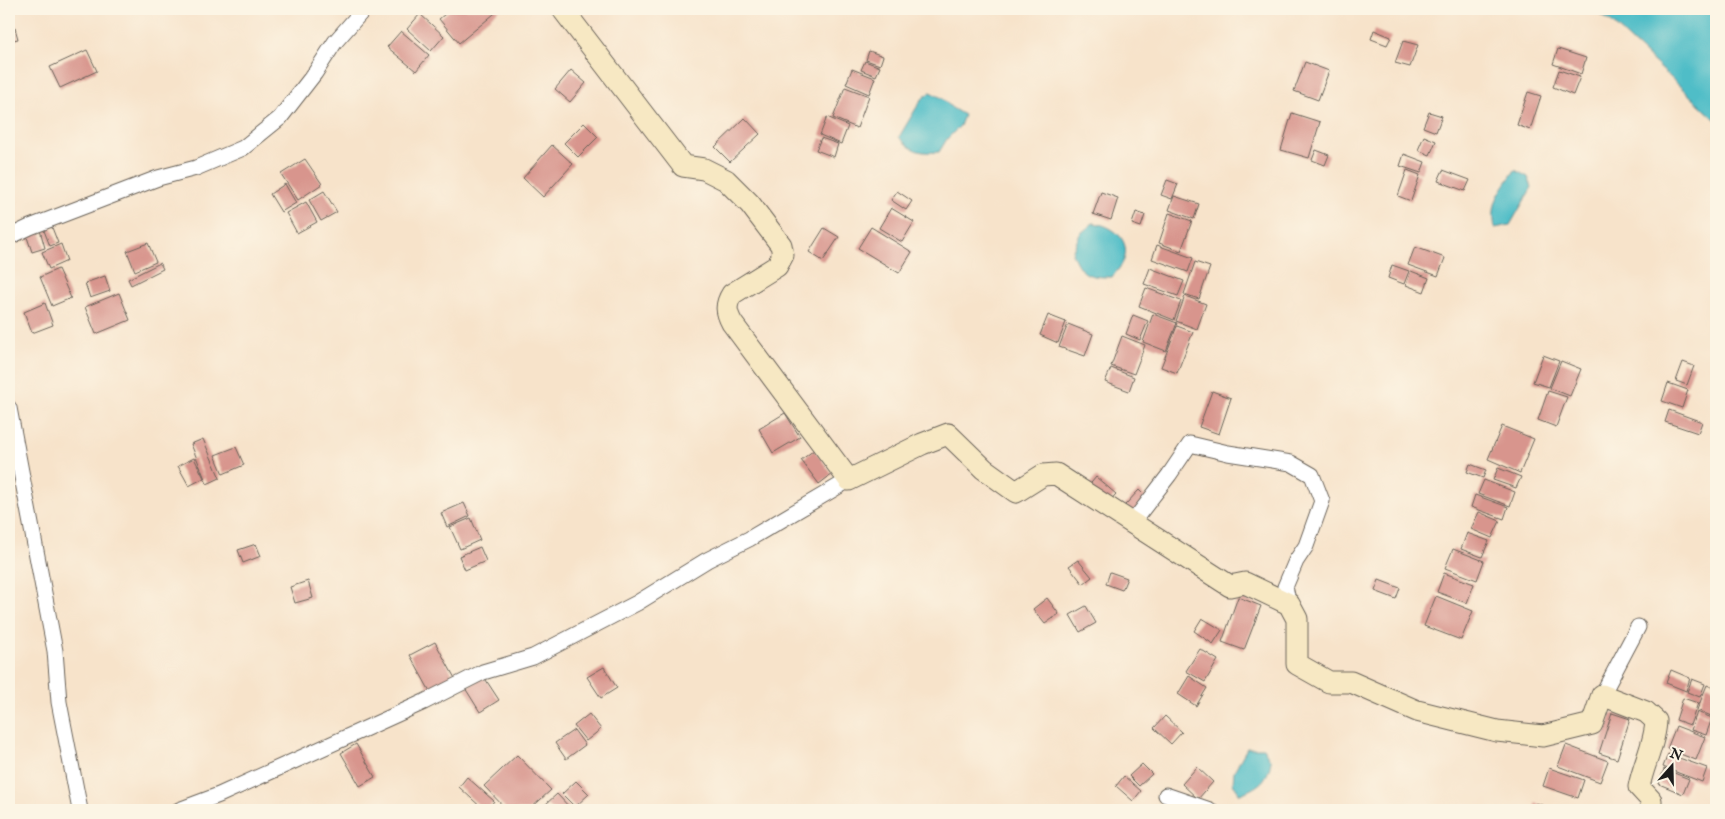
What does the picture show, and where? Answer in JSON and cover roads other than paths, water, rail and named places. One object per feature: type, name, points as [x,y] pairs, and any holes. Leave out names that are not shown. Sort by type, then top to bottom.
[{"type":"main road","points":[[564,9],[683,166],[704,169],[726,180],[750,204],[781,245],[783,255],[777,266],[732,294],[727,301],[726,312],[732,323],[850,480],[922,444],[948,434],[984,468],[1016,492],[1043,476],[1056,474],[1230,586],[1245,583],[1289,604],[1297,619],[1297,664],[1329,682],[1351,682],[1418,711],[1496,731],[1543,736],[1592,724],[1602,695],[1646,712],[1656,721],[1656,733],[1639,787],[1651,800],[1650,810]]},
{"type":"street","points":[[9,237],[30,227],[158,178],[196,168],[243,148],[280,118],[335,42],[364,9]]},
{"type":"street","points":[[9,408],[55,651],[59,702],[80,810]]},
{"type":"street","points":[[1132,523],[1190,444],[1228,453],[1291,463],[1312,474],[1322,502],[1306,546],[1296,561],[1285,587],[1289,604]]},
{"type":"street","points":[[179,810],[218,795],[424,702],[483,672],[533,658],[637,603],[707,560],[749,539],[850,480]]},
{"type":"street","points":[[1602,695],[1638,627]]},
{"type":"street","points":[[1166,795],[1210,810]]},
{"type":"water","points":[[1592,9],[1716,9],[1716,120],[1610,21]]},
{"type":"water","points":[[930,92],[942,98],[952,108],[964,115],[960,126],[947,139],[939,152],[913,149],[899,137],[921,100]]},
{"type":"water","points":[[1515,170],[1528,177],[1532,187],[1510,225],[1495,228],[1495,203],[1501,190]]},
{"type":"water","points":[[1093,223],[1113,230],[1118,234],[1125,246],[1124,260],[1112,277],[1087,274],[1075,261],[1072,253],[1080,234]]},
{"type":"water","points":[[1247,748],[1263,748],[1271,761],[1270,768],[1265,778],[1257,786],[1240,794],[1233,784],[1234,771]]}]
